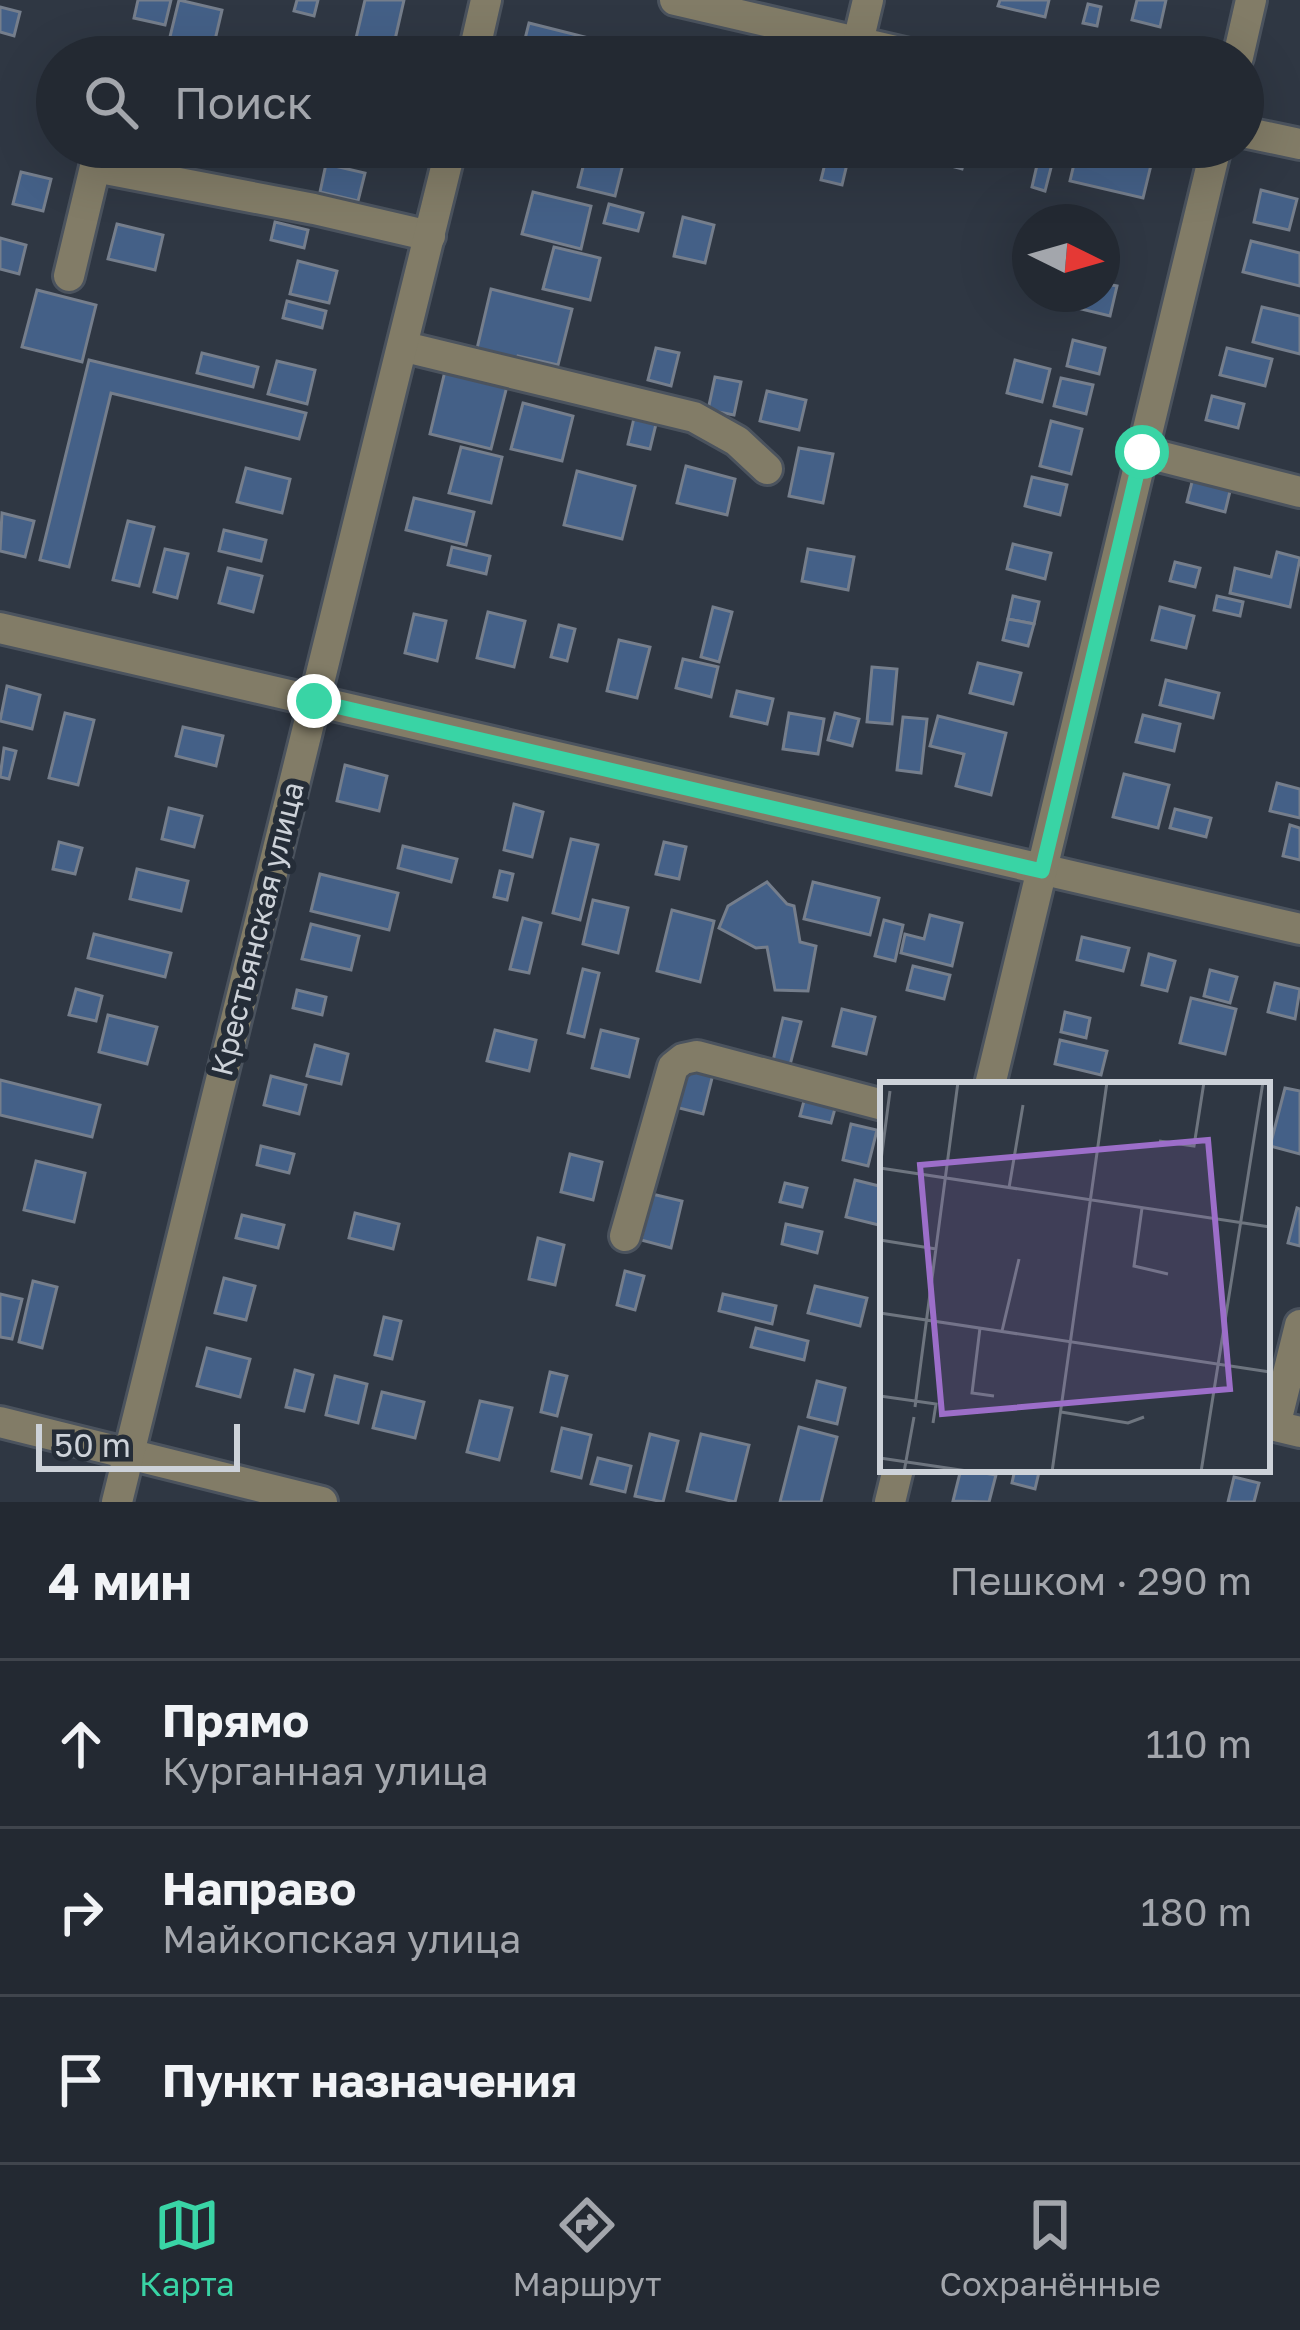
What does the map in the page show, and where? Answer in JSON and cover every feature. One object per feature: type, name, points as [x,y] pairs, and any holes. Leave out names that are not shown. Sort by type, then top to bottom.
[{"type":"street","points":[[477,36],[486,0]]},
{"type":"street","points":[[675,0],[832,36]]},
{"type":"street","points":[[859,36],[868,0]]},
{"type":"street","points":[[1243,36],[1251,0]]},
{"type":"street","points":[[1264,136],[1300,144]]},
{"type":"street","points":[[68,276],[95,168]]},
{"type":"street","points":[[100,168],[430,236]]},
{"type":"street","name":"Крестьянская улица","points":[[117,1502],[446,168]]},
{"type":"street","points":[[991,1082],[1211,168]]},
{"type":"street","points":[[405,347],[694,417],[737,441],[766,469]]},
{"type":"street","points":[[1142,452],[1300,492]]},
{"type":"street","points":[[0,628],[1300,929]]},
{"type":"street","points":[[625,1236],[673,1067],[683,1059],[697,1056],[880,1104]]},
{"type":"street","points":[[1300,1325],[1275,1426],[1300,1432]]},
{"type":"street","points":[[0,1422],[322,1502]]},
{"type":"street","points":[[890,1502],[897,1472]]},
{"type":"building","points":[[138,0],[171,0],[165,25],[134,18]]},
{"type":"building","points":[[179,0],[222,10],[216,36],[170,36]]},
{"type":"building","points":[[297,0],[318,0],[314,16],[294,11]]},
{"type":"building","points":[[365,0],[404,0],[396,36],[357,36]]},
{"type":"building","points":[[1000,0],[1049,0],[1045,17],[998,6]]},
{"type":"building","points":[[1137,0],[1166,0],[1160,27],[1132,20]]},
{"type":"building","points":[[1088,4],[1101,7],[1097,26],[1083,23]]},
{"type":"building","points":[[0,7],[20,12],[14,36],[0,32]]},
{"type":"building","points":[[529,23],[581,36],[526,36]]},
{"type":"building","points":[[325,168],[365,173],[358,201],[320,192]]},
{"type":"building","points":[[583,168],[622,168],[615,196],[578,187]]},
{"type":"building","points":[[824,168],[846,168],[842,185],[821,180]]},
{"type":"building","points":[[1036,168],[1051,168],[1045,191],[1032,187]]},
{"type":"building","points":[[1073,168],[1150,168],[1143,198],[1070,181]]},
{"type":"building","points":[[21,172],[51,179],[43,211],[13,204]]},
{"type":"building","points":[[1261,190],[1297,199],[1289,230],[1254,222]]},
{"type":"building","points":[[533,192],[591,206],[581,249],[522,234]]},
{"type":"building","points":[[609,204],[643,213],[638,231],[604,223]]},
{"type":"building","points":[[683,217],[714,225],[705,263],[674,256]]},
{"type":"building","points":[[275,222],[308,230],[304,248],[271,240]]},
{"type":"building","points":[[117,224],[163,235],[155,270],[108,259]]},
{"type":"building","points":[[0,238],[26,245],[19,274],[0,269]]},
{"type":"building","points":[[1251,241],[1300,253],[1300,286],[1243,272]]},
{"type":"building","points":[[554,247],[600,258],[590,300],[543,289]]},
{"type":"building","points":[[298,261],[337,271],[329,303],[290,294]]},
{"type":"building","points":[[491,289],[572,309],[558,365],[518,356],[516,363],[476,353]]},
{"type":"building","points":[[37,290],[96,305],[82,362],[22,347]]},
{"type":"building","points":[[287,301],[326,311],[322,328],[283,318]]},
{"type":"building","points":[[1262,307],[1300,316],[1300,354],[1253,342]]},
{"type":"building","points":[[1073,340],[1105,348],[1099,374],[1067,366]]},
{"type":"building","points":[[656,348],[679,353],[671,386],[648,380]]},
{"type":"building","points":[[1227,348],[1272,359],[1265,386],[1220,375]]},
{"type":"building","points":[[202,353],[258,367],[253,387],[197,373]]},
{"type":"building","points":[[89,360],[306,413],[299,439],[111,393],[69,567],[40,560]]},
{"type":"building","points":[[1015,360],[1050,369],[1042,402],[1007,393]]},
{"type":"building","points":[[277,361],[315,370],[307,404],[268,394]]},
{"type":"building","points":[[445,371],[507,386],[491,449],[430,434]]},
{"type":"building","points":[[715,377],[741,382],[734,415],[708,410]]},
{"type":"building","points":[[1061,378],[1093,385],[1086,414],[1054,406]]},
{"type":"building","points":[[767,391],[806,400],[799,430],[760,421]]},
{"type":"building","points":[[1212,396],[1244,404],[1238,428],[1206,420]]},
{"type":"building","points":[[523,403],[573,416],[562,461],[511,449]]},
{"type":"building","points":[[634,418],[656,424],[650,449],[628,444]]},
{"type":"building","points":[[1051,421],[1082,429],[1071,474],[1040,466]]},
{"type":"building","points":[[461,447],[502,457],[491,503],[449,493]]},
{"type":"building","points":[[799,448],[833,454],[823,503],[789,496]]},
{"type":"building","points":[[686,466],[735,479],[727,515],[677,503]]},
{"type":"building","points":[[246,468],[290,479],[282,513],[237,502]]},
{"type":"building","points":[[577,471],[635,486],[622,539],[564,525]]},
{"type":"building","points":[[1032,477],[1067,485],[1060,515],[1025,506]]},
{"type":"building","points":[[1193,478],[1231,487],[1225,512],[1187,502]]},
{"type":"building","points":[[414,498],[474,512],[466,545],[406,530]]},
{"type":"building","points":[[2,513],[34,521],[25,557],[0,551]]},
{"type":"building","points":[[128,521],[154,527],[139,586],[113,580]]},
{"type":"building","points":[[224,530],[266,540],[261,561],[219,551]]},
{"type":"building","points":[[1013,544],[1051,553],[1045,579],[1007,569]]},
{"type":"building","points":[[452,547],[490,556],[486,574],[448,565]]},
{"type":"building","points":[[165,549],[188,554],[177,598],[154,592]]},
{"type":"building","points":[[808,549],[854,557],[848,590],[802,581]]},
{"type":"building","points":[[1277,552],[1300,558],[1290,607],[1230,593],[1235,568],[1271,577]]},
{"type":"building","points":[[1175,562],[1200,568],[1195,587],[1170,581]]},
{"type":"building","points":[[228,568],[262,576],[253,612],[219,603]]},
{"type":"building","points":[[1013,596],[1039,602],[1034,624],[1008,619]]},
{"type":"building","points":[[1217,596],[1243,602],[1240,616],[1214,610]]},
{"type":"building","points":[[713,607],[732,612],[719,662],[701,657]]},
{"type":"building","points":[[1160,607],[1194,616],[1186,648],[1152,640]]},
{"type":"building","points":[[488,612],[525,621],[514,667],[477,658]]},
{"type":"building","points":[[414,614],[446,621],[437,661],[405,653]]},
{"type":"building","points":[[1008,619],[1034,624],[1028,646],[1003,640]]},
{"type":"building","points":[[559,625],[575,629],[567,661],[551,657]]},
{"type":"building","points":[[619,640],[650,647],[637,698],[607,691]]},
{"type":"building","points":[[683,659],[718,667],[711,697],[676,688]]},
{"type":"building","points":[[978,663],[1021,673],[1013,704],[970,693]]},
{"type":"building","points":[[872,667],[897,669],[892,724],[867,722]]},
{"type":"building","points":[[1166,680],[1219,693],[1213,718],[1160,705]]},
{"type":"building","points":[[7,686],[40,695],[32,729],[0,721]]},
{"type":"building","points":[[737,691],[773,699],[767,724],[731,716]]},
{"type":"building","points":[[65,713],[94,720],[78,785],[49,778]]},
{"type":"building","points":[[789,713],[824,719],[818,754],[783,749]]},
{"type":"building","points":[[835,713],[859,719],[852,746],[828,740]]},
{"type":"building","points":[[1143,715],[1180,724],[1174,751],[1136,742]]},
{"type":"building","points":[[938,716],[1006,733],[991,795],[956,786],[964,754],[930,746]]},
{"type":"building","points":[[903,717],[927,719],[921,773],[897,770]]},
{"type":"building","points":[[183,727],[223,736],[216,766],[176,756]]},
{"type":"building","points":[[4,748],[16,751],[9,779],[0,777]]},
{"type":"building","points":[[345,765],[387,776],[379,811],[337,801]]},
{"type":"building","points":[[1124,774],[1169,785],[1158,828],[1113,817]]},
{"type":"building","points":[[1277,783],[1300,789],[1300,818],[1270,811]]},
{"type":"building","points":[[514,804],[543,812],[532,857],[504,850]]},
{"type":"building","points":[[169,808],[202,816],[194,847],[162,839]]},
{"type":"building","points":[[1175,809],[1211,818],[1206,837],[1170,828]]},
{"type":"building","points":[[1290,825],[1300,828],[1300,860],[1283,856]]},
{"type":"building","points":[[571,839],[598,845],[580,920],[553,913]]},
{"type":"building","points":[[59,842],[82,848],[75,874],[53,869]]},
{"type":"building","points":[[664,842],[686,847],[679,879],[656,874]]},
{"type":"building","points":[[403,846],[457,859],[451,882],[398,868]]},
{"type":"building","points":[[137,869],[188,881],[181,911],[130,899]]},
{"type":"building","points":[[500,871],[513,874],[507,900],[494,897]]},
{"type":"building","points":[[320,874],[398,893],[389,930],[311,911]]},
{"type":"building","points":[[767,882],[794,906],[800,942],[816,946],[808,991],[775,990],[767,947],[756,948],[719,928],[728,906]]},
{"type":"building","points":[[813,882],[879,898],[870,935],[804,919]]},
{"type":"building","points":[[593,900],[628,908],[618,953],[583,944]]},
{"type":"building","points":[[672,910],[714,921],[700,982],[657,971]]},
{"type":"building","points":[[930,915],[962,923],[952,966],[901,953],[905,934],[924,939]]},
{"type":"building","points":[[523,918],[541,923],[529,973],[510,969]]},
{"type":"building","points":[[884,920],[903,925],[895,961],[875,956]]},
{"type":"building","points":[[311,924],[359,936],[351,970],[302,959]]},
{"type":"building","points":[[94,934],[171,953],[165,977],[88,958]]},
{"type":"building","points":[[1082,937],[1129,948],[1123,971],[1077,960]]},
{"type":"building","points":[[1149,954],[1175,961],[1167,991],[1142,985]]},
{"type":"building","points":[[913,966],[950,975],[944,999],[907,990]]},
{"type":"building","points":[[583,969],[599,973],[584,1037],[568,1033]]},
{"type":"building","points":[[1210,970],[1237,977],[1230,1003],[1204,996]]},
{"type":"building","points":[[1275,983],[1300,989],[1295,1019],[1268,1012]]},
{"type":"building","points":[[76,989],[102,996],[96,1021],[69,1015]]},
{"type":"building","points":[[297,990],[326,997],[322,1015],[293,1008]]},
{"type":"building","points":[[1191,998],[1236,1009],[1225,1054],[1180,1043]]},
{"type":"building","points":[[842,1009],[875,1017],[866,1054],[833,1046]]},
{"type":"building","points":[[1065,1012],[1090,1018],[1086,1038],[1061,1032]]},
{"type":"building","points":[[108,1015],[157,1027],[147,1064],[99,1052]]},
{"type":"building","points":[[783,1018],[801,1022],[790,1065],[773,1061]]},
{"type":"building","points":[[495,1030],[536,1040],[529,1071],[487,1061]]},
{"type":"building","points":[[601,1030],[638,1039],[629,1077],[592,1068]]},
{"type":"building","points":[[1060,1040],[1107,1051],[1101,1075],[1055,1064]]},
{"type":"building","points":[[315,1045],[348,1054],[341,1084],[307,1076]]},
{"type":"building","points":[[685,1067],[713,1074],[703,1114],[675,1107]]},
{"type":"building","points":[[271,1076],[306,1085],[299,1114],[264,1105]]},
{"type":"building","points":[[0,1080],[100,1105],[92,1137],[0,1115]]},
{"type":"building","points":[[1285,1088],[1300,1091],[1300,1154],[1270,1146]]},
{"type":"building","points":[[805,1097],[836,1105],[831,1123],[800,1116]]},
{"type":"building","points":[[851,1124],[877,1130],[868,1166],[843,1160]]},
{"type":"building","points":[[261,1146],[294,1154],[289,1173],[257,1165]]},
{"type":"building","points":[[570,1154],[602,1162],[593,1200],[561,1192]]},
{"type":"building","points":[[36,1161],[85,1173],[74,1222],[24,1210]]},
{"type":"building","points":[[855,1180],[880,1186],[880,1225],[846,1217]]},
{"type":"building","points":[[785,1183],[807,1188],[802,1207],[780,1202]]},
{"type":"building","points":[[652,1194],[682,1201],[671,1248],[641,1240]]},
{"type":"building","points":[[1300,1209],[1300,1246],[1288,1243]]},
{"type":"building","points":[[355,1213],[399,1224],[393,1249],[349,1238]]},
{"type":"building","points":[[242,1215],[284,1225],[278,1248],[236,1238]]},
{"type":"building","points":[[786,1224],[822,1232],[817,1253],[782,1244]]},
{"type":"building","points":[[538,1238],[564,1245],[555,1285],[529,1279]]},
{"type":"building","points":[[625,1271],[644,1276],[635,1310],[617,1305]]},
{"type":"building","points":[[224,1278],[255,1286],[246,1320],[215,1313]]},
{"type":"building","points":[[33,1281],[57,1287],[42,1348],[19,1342]]},
{"type":"building","points":[[815,1286],[867,1298],[860,1326],[808,1313]]},
{"type":"building","points":[[0,1294],[22,1299],[12,1339],[0,1337]]},
{"type":"building","points":[[723,1294],[776,1306],[772,1324],[719,1311]]},
{"type":"building","points":[[384,1317],[401,1321],[392,1359],[375,1355]]},
{"type":"building","points":[[756,1328],[808,1341],[804,1360],[751,1347]]},
{"type":"building","points":[[207,1348],[250,1359],[240,1397],[197,1386]]},
{"type":"building","points":[[295,1370],[313,1375],[304,1411],[286,1407]]},
{"type":"building","points":[[550,1372],[567,1376],[557,1416],[541,1412]]},
{"type":"building","points":[[335,1376],[367,1384],[358,1423],[326,1415]]},
{"type":"building","points":[[817,1381],[845,1388],[837,1424],[808,1417]]},
{"type":"building","points":[[382,1392],[424,1402],[415,1438],[373,1428]]},
{"type":"building","points":[[480,1401],[512,1408],[499,1460],[467,1452]]},
{"type":"building","points":[[799,1427],[837,1437],[821,1502],[780,1502]]},
{"type":"building","points":[[562,1428],[591,1435],[581,1478],[552,1471]]},
{"type":"building","points":[[650,1434],[678,1441],[663,1502],[635,1496]]},
{"type":"building","points":[[701,1434],[749,1445],[735,1502],[687,1491]]},
{"type":"building","points":[[598,1458],[631,1466],[625,1492],[591,1484]]},
{"type":"building","points":[[960,1472],[996,1475],[989,1502],[953,1501]]},
{"type":"building","points":[[1014,1472],[1039,1472],[1035,1489],[1012,1483]]},
{"type":"building","points":[[1234,1477],[1259,1483],[1254,1502],[1228,1502]]},
{"type":"route","points":[[314,701],[1042,871],[1142,452]]}]
